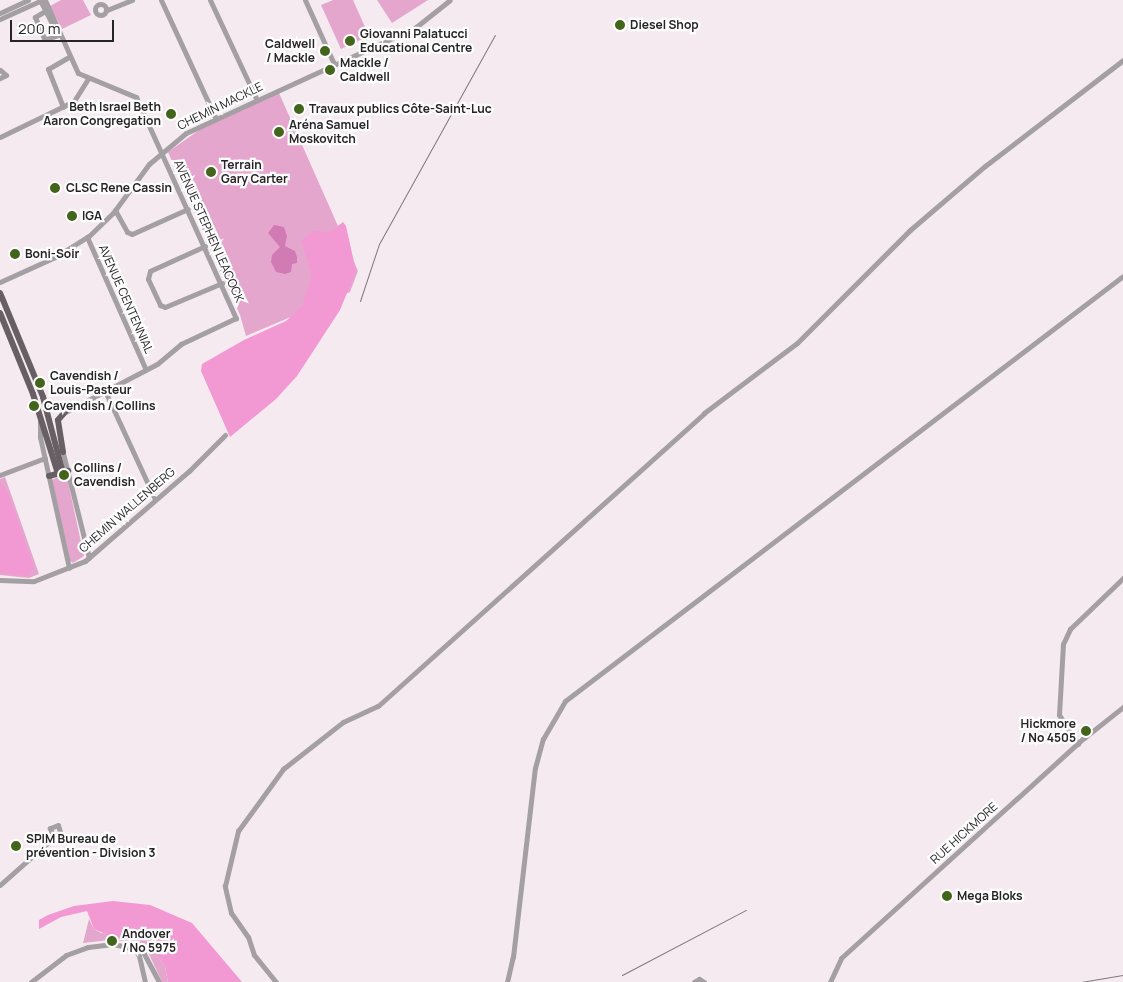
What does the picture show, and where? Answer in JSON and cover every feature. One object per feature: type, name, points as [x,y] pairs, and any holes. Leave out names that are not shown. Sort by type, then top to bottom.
[{"type":"main road","points":[[0,293],[47,410],[63,473]]},
{"type":"main road","points":[[0,313],[63,473]]},
{"type":"main road","points":[[47,410],[55,414],[65,412]]},
{"type":"main road","points":[[64,452],[58,419],[65,412]]},
{"type":"main road","points":[[49,476],[63,473]]},
{"type":"street","points":[[0,13],[28,0]]},
{"type":"street","points":[[42,0],[45,11],[58,34]]},
{"type":"street","points":[[0,19],[42,0]]},
{"type":"street","points":[[0,136],[64,107],[78,98],[88,79],[77,72],[68,57],[42,0]]},
{"type":"street","points":[[107,10],[132,0]]},
{"type":"street","points":[[160,0],[214,117]]},
{"type":"street","points":[[210,0],[256,98]]},
{"type":"street","points":[[305,0],[334,64]]},
{"type":"street","name":"CHEMIN MACKLE","points":[[0,282],[55,257],[86,238],[115,210],[162,152],[182,135],[214,117],[419,26],[450,0]]},
{"type":"street","points":[[45,11],[35,17],[44,38],[47,40],[58,34]]},
{"type":"street","points":[[64,107],[48,70],[68,57]]},
{"type":"street","points":[[276,982],[254,955],[248,937],[231,913],[225,886],[238,831],[283,769],[343,722],[378,706],[704,413],[807,334],[910,230],[985,166],[1123,60]]},
{"type":"street","points":[[0,70],[6,75],[0,78]]},
{"type":"street","name":"AVENUE STEPHEN LEACOCK","points":[[88,79],[134,94],[222,283],[236,318],[181,344],[161,362],[146,370]]},
{"type":"street","points":[[115,210],[127,232],[132,234],[188,209]]},
{"type":"street","name":"AVENUE CENTENNIAL","points":[[86,238],[146,370]]},
{"type":"street","points":[[205,246],[150,271],[148,278],[160,304],[165,308],[222,283]]},
{"type":"street","points":[[507,982],[514,957],[535,768],[543,739],[564,701],[1123,276]]},
{"type":"street","points":[[65,412],[146,370]]},
{"type":"street","points":[[105,391],[155,498]]},
{"type":"street","points":[[41,416],[40,434],[69,568]]},
{"type":"street","points":[[49,420],[64,452],[63,473],[89,558]]},
{"type":"street","name":"CHEMIN WALLENBERG","points":[[0,580],[29,582],[69,568],[89,558],[155,498],[190,471],[225,435]]},
{"type":"street","points":[[0,475],[45,458]]},
{"type":"street","points":[[1078,744],[1059,715],[1063,644],[1070,629],[1123,578]]},
{"type":"street","name":"RUE HICKMORE","points":[[830,982],[841,958],[1078,744],[1123,708]]},
{"type":"street","points":[[1,884],[54,838]]},
{"type":"street","points":[[31,982],[52,964],[80,949],[107,944],[131,946],[145,953],[158,982]]},
{"type":"street","points":[[131,946],[139,954],[145,982]]},
{"type":"street","points":[[694,982],[700,979],[704,982]]},
{"type":"shaded area","points":[[61,0],[83,0],[91,15],[62,29],[50,6]]},
{"type":"shaded area","points":[[333,0],[353,0],[369,36],[341,49],[321,5]]},
{"type":"shaded area","points":[[377,0],[428,0],[392,23]]},
{"type":"shaded area","points":[[279,93],[358,271],[350,292],[246,336],[240,315],[168,152],[202,128]]},
{"type":"shaded area","points":[[343,222],[346,226],[356,271],[340,310],[297,376],[276,399],[230,437],[201,371],[202,364],[244,340],[286,321],[302,306],[312,275],[301,240],[314,231],[330,232]]},
{"type":"shaded area","points":[[274,225],[284,227],[287,236],[285,246],[295,251],[297,257],[297,263],[292,264],[291,272],[285,274],[276,272],[271,262],[272,255],[280,247],[268,233]]},
{"type":"shaded area","points":[[60,476],[67,477],[84,556],[73,563],[70,561],[52,480]]},
{"type":"shaded area","points":[[5,477],[39,574],[29,578],[0,575],[0,479]]},
{"type":"shaded area","points":[[0,483],[7,491],[34,568],[27,576],[0,573]]},
{"type":"shaded area","points":[[113,901],[150,905],[192,923],[242,982],[168,982],[165,967],[145,938],[108,935],[94,929],[87,911],[61,917],[39,929],[39,920],[48,915],[74,906]]},
{"type":"shaded area","points":[[89,919],[94,929],[101,933],[145,938],[165,967],[168,982],[162,982],[148,952],[135,942],[109,940],[83,943]]},
{"type":"railway","points":[[360,301],[379,244],[495,35]]},
{"type":"railway","points":[[622,975],[746,910]]},
{"type":"railway","points":[[1081,982],[1123,975]]},
{"type":"place","name":"Diesel Shop","points":[[620,25]]},
{"type":"place","name":"Giovanni Palatucci Educational Centre","points":[[350,41]]},
{"type":"place","name":"Caldwell / Mackle","points":[[325,51]]},
{"type":"place","name":"Mackle / Caldwell","points":[[330,70]]},
{"type":"place","name":"Travaux publics Côte-Saint-Luc","points":[[299,109]]},
{"type":"place","name":"Beth Israel Beth Aaron Congregation","points":[[171,114]]},
{"type":"place","name":"Aréna Samuel Moskovitch","points":[[279,132]]},
{"type":"place","name":"Terrain Gary Carter","points":[[211,172]]},
{"type":"place","name":"CLSC Rene Cassin","points":[[55,188]]},
{"type":"place","name":"IGA","points":[[72,216]]},
{"type":"place","name":"Boni-Soir","points":[[15,254]]},
{"type":"place","name":"Cavendish / Louis-Pasteur","points":[[40,383]]},
{"type":"place","name":"Cavendish / Collins","points":[[34,406]]},
{"type":"place","name":"Collins / Cavendish","points":[[64,475]]},
{"type":"place","name":"Hickmore / No 4505","points":[[1086,731]]},
{"type":"place","name":"SPIM Bureau de prévention - Division 3","points":[[16,846]]},
{"type":"place","name":"Mega Bloks","points":[[947,896]]},
{"type":"place","name":"Andover / No 5975","points":[[112,941]]}]
